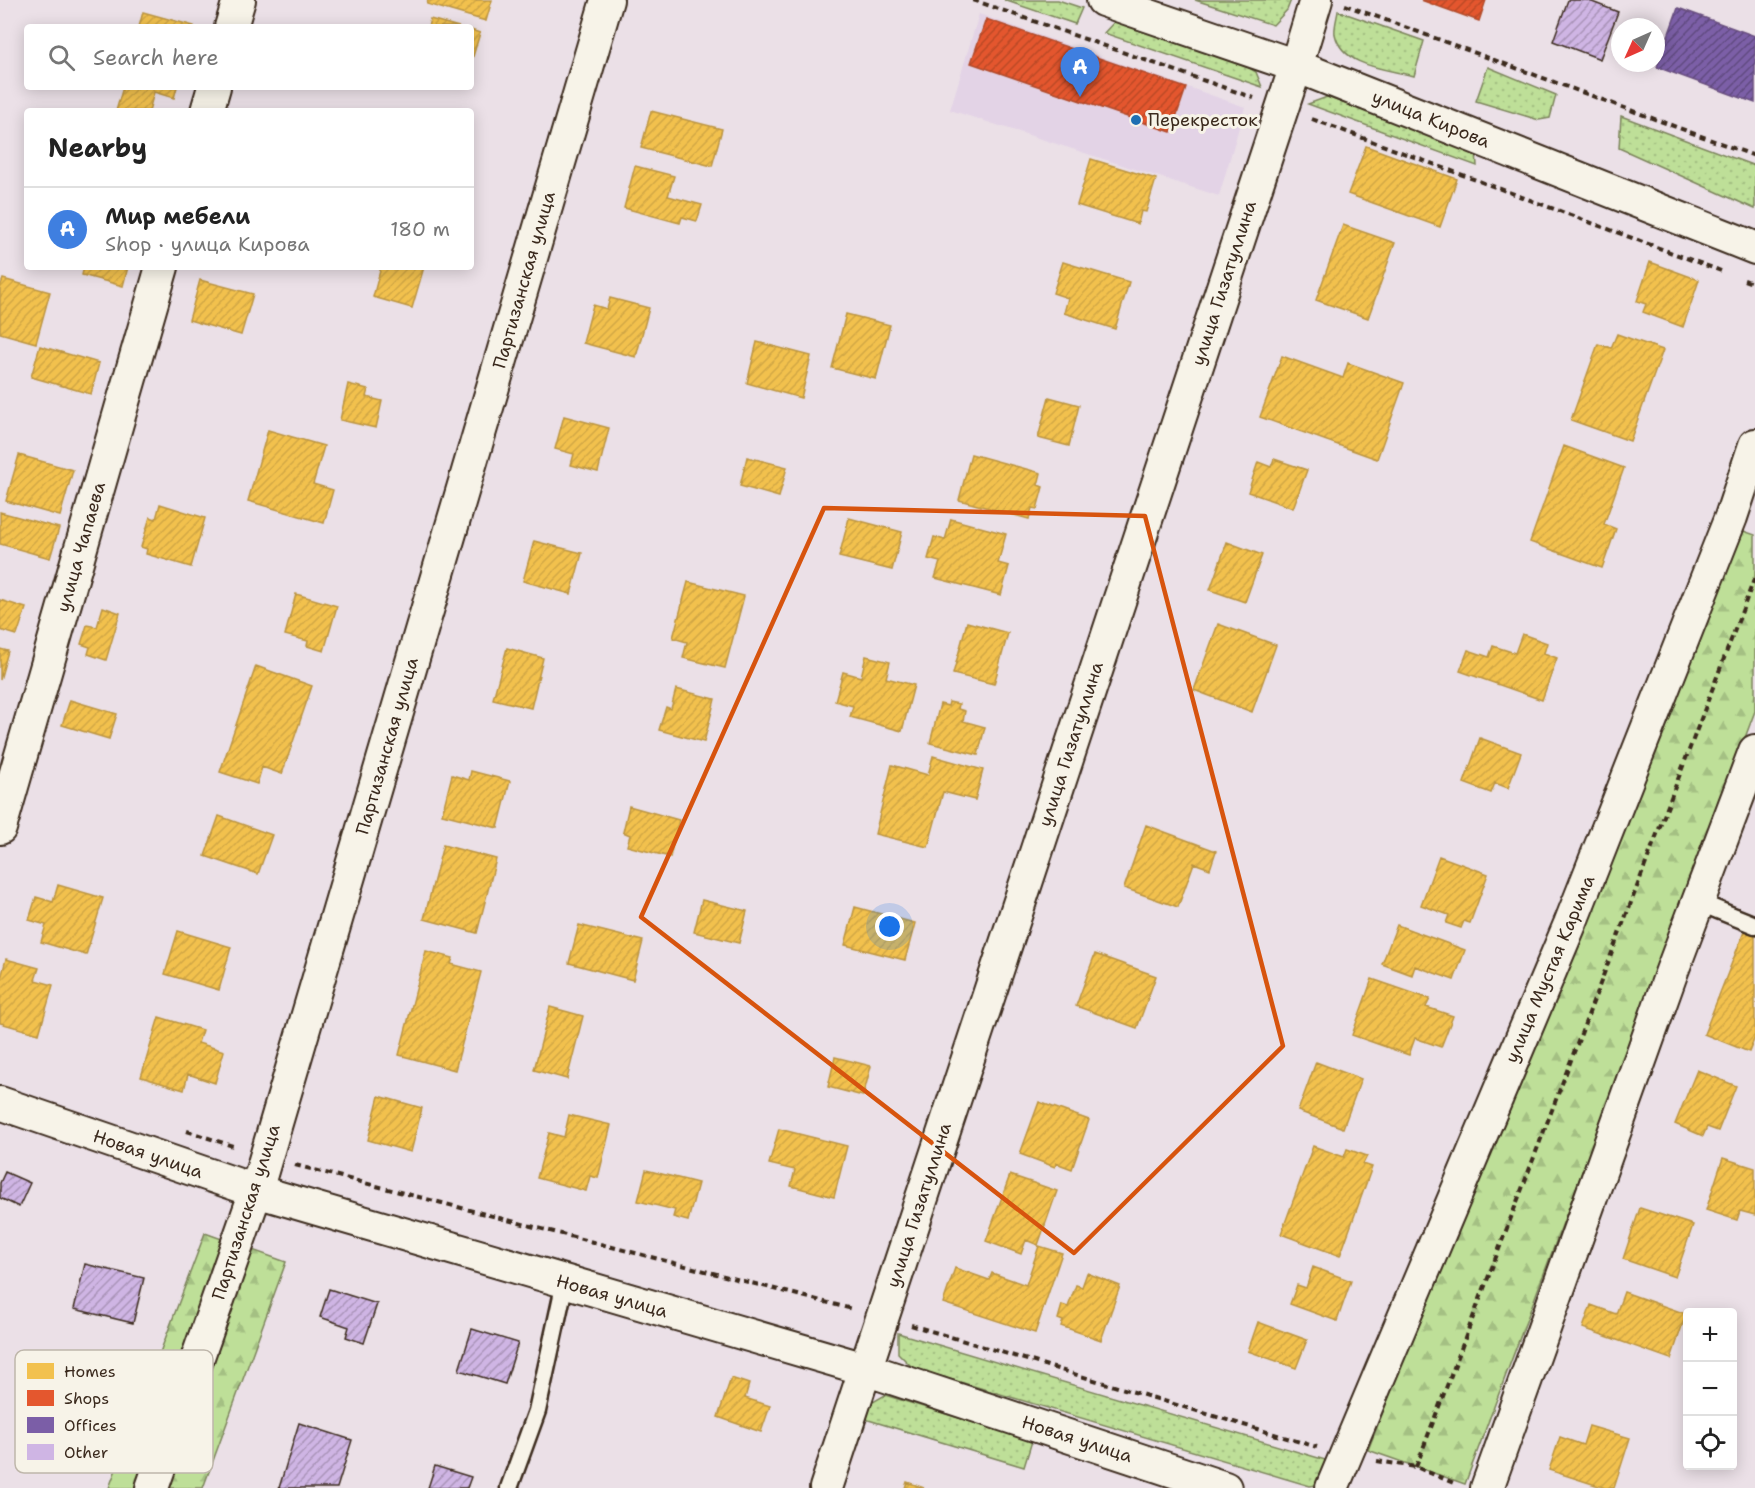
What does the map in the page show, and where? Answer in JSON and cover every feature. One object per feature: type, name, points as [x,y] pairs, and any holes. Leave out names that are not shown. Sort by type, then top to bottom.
[{"type":"street","points":[[232,24],[239,0]]},
{"type":"street","name":"Партизанская улица","points":[[200,1350],[256,1191],[607,0]]},
{"type":"street","name":"улица Кирова","points":[[1103,0],[1296,66],[1755,248]]},
{"type":"street","name":"улица Гизатуллина","points":[[826,1488],[1296,66],[1329,2]]},
{"type":"street","points":[[208,108],[213,90]]},
{"type":"street","name":"улица Чапаева","points":[[0,828],[161,270]]},
{"type":"street","name":"улица Мустая Карима","points":[[1332,1488],[1570,924],[1731,517],[1755,445]]},
{"type":"street","points":[[1487,1488],[1698,902],[1755,751]]},
{"type":"street","name":"Новая улица","points":[[0,1103],[256,1191],[865,1370],[1225,1488]]},
{"type":"street","name":"Партизанская улица","points":[[152,1488],[157,1473]]},
{"type":"lane","points":[[1698,902],[1755,925]]},
{"type":"lane","points":[[508,1488],[537,1412],[565,1282]]},
{"type":"path","points":[[973,0],[1282,108],[1722,272]]},
{"type":"path","points":[[1329,2],[1755,156]]},
{"type":"path","points":[[1744,280],[1755,284]]},
{"type":"path","points":[[1416,1467],[1755,577]]},
{"type":"path","points":[[177,1128],[266,1157],[882,1317],[1346,1456],[1416,1467],[1465,1488]]},
{"type":"highlighted area","points":[[824,508],[1145,516],[1283,1046],[1074,1253],[641,917]]},
{"type":"shaded area","points":[[979,14],[1245,107],[1219,196],[950,110]]},
{"type":"green space","points":[[1004,0],[1058,0],[1082,8],[1075,24]]},
{"type":"green space","points":[[1195,0],[1291,0],[1287,10],[1273,25]]},
{"type":"green space","points":[[1338,11],[1424,41],[1414,76],[1367,65],[1346,54],[1335,34]]},
{"type":"green space","points":[[1115,21],[1241,63],[1256,72],[1262,87],[1104,33]]},
{"type":"green space","points":[[1488,67],[1556,95],[1550,118],[1539,120],[1476,101]]},
{"type":"green space","points":[[1327,97],[1476,151],[1477,166],[1308,104]]},
{"type":"green space","points":[[1621,116],[1755,166],[1755,209],[1619,148]]},
{"type":"green space","points":[[1732,527],[1755,535],[1755,711],[1465,1484],[1368,1450]]},
{"type":"green space","points":[[205,1233],[286,1262],[213,1461],[213,1350],[161,1350]]},
{"type":"green space","points":[[898,1333],[1332,1462],[1323,1484],[1310,1486],[913,1368],[898,1353]]},
{"type":"green space","points":[[885,1395],[1032,1441],[1024,1467],[862,1418],[873,1402]]},
{"type":"green space","points":[[115,1473],[209,1473],[203,1488],[109,1488]]},
{"type":"building: Homes","points":[[428,0],[492,0],[486,21],[427,4]]},
{"type":"building: Homes","points":[[143,12],[187,24],[140,24]]},
{"type":"building: Homes","points":[[430,19],[448,24],[429,24]]},
{"type":"building: Homes","points":[[474,31],[480,33],[474,53]]},
{"type":"building: Homes","points":[[122,90],[176,90],[174,98],[154,92],[150,108],[117,108]]},
{"type":"building: Homes","points":[[651,111],[722,129],[712,166],[641,148]]},
{"type":"building: Homes","points":[[1366,146],[1457,179],[1440,227],[1348,194]]},
{"type":"building: Homes","points":[[1091,159],[1156,179],[1146,212],[1141,211],[1138,224],[1077,205]]},
{"type":"building: Homes","points":[[635,166],[674,176],[668,196],[702,205],[697,221],[682,217],[680,223],[624,208]]},
{"type":"building: Homes","points":[[1343,225],[1395,243],[1368,318],[1316,300]]},
{"type":"building: Homes","points":[[1063,262],[1129,282],[1115,329],[1064,313],[1068,298],[1053,293]]},
{"type":"building: Homes","points":[[1650,262],[1699,280],[1683,327],[1643,312],[1646,304],[1637,301]]},
{"type":"building: Homes","points":[[83,270],[127,270],[123,286],[82,275]]},
{"type":"building: Homes","points":[[380,270],[423,270],[412,308],[373,297]]},
{"type":"building: Homes","points":[[3,279],[50,292],[36,343],[0,333],[0,287]]},
{"type":"building: Homes","points":[[200,280],[253,294],[241,335],[189,320]]},
{"type":"building: Homes","points":[[610,298],[649,308],[636,357],[583,343],[593,305],[607,309]]},
{"type":"building: Homes","points":[[846,314],[890,325],[876,379],[832,368]]},
{"type":"building: Homes","points":[[1617,334],[1663,350],[1630,441],[1571,420],[1598,344],[1611,348]]},
{"type":"building: Homes","points":[[757,342],[811,356],[801,398],[747,383]]},
{"type":"building: Homes","points":[[40,346],[99,363],[91,394],[31,377]]},
{"type":"building: Homes","points":[[1282,356],[1343,378],[1348,363],[1404,383],[1377,459],[1260,417]]},
{"type":"building: Homes","points":[[348,384],[368,389],[366,397],[382,401],[376,428],[340,420]]},
{"type":"building: Homes","points":[[1049,397],[1079,405],[1069,446],[1038,438]]},
{"type":"building: Homes","points":[[564,416],[609,428],[598,472],[571,465],[574,454],[555,449]]},
{"type":"building: Homes","points":[[268,430],[324,446],[313,484],[333,490],[324,523],[248,501]]},
{"type":"building: Homes","points":[[1564,446],[1624,468],[1604,524],[1616,529],[1602,568],[1530,542]]},
{"type":"building: Homes","points":[[971,454],[1041,473],[1038,485],[1043,487],[1037,509],[1032,508],[1029,519],[959,500]]},
{"type":"building: Homes","points":[[19,455],[73,470],[60,516],[6,501]]},
{"type":"building: Homes","points":[[747,457],[787,467],[779,497],[740,486]]},
{"type":"building: Homes","points":[[1274,459],[1307,470],[1293,508],[1248,492],[1258,462],[1271,467]]},
{"type":"building: Homes","points":[[160,504],[205,518],[191,567],[146,554],[147,549],[141,547],[150,517],[156,519]]},
{"type":"building: Homes","points":[[0,512],[59,528],[50,558],[0,544]]},
{"type":"building: Homes","points":[[849,518],[902,532],[892,570],[839,557]]},
{"type":"building: Homes","points":[[951,519],[1006,534],[998,563],[1009,566],[1001,595],[935,578],[940,562],[928,559],[934,537],[945,540]]},
{"type":"building: Homes","points":[[534,541],[582,553],[571,594],[523,581]]},
{"type":"building: Homes","points":[[1227,542],[1262,555],[1245,602],[1210,590]]},
{"type":"building: Homes","points":[[688,582],[744,596],[725,668],[683,658],[687,642],[673,638]]},
{"type":"building: Homes","points":[[296,594],[337,606],[324,651],[307,646],[308,641],[285,635]]},
{"type":"building: Homes","points":[[0,600],[26,608],[17,635],[0,630]]},
{"type":"building: Homes","points":[[103,607],[120,613],[106,660],[88,654],[90,647],[81,644],[87,625],[97,627]]},
{"type":"building: Homes","points":[[967,622],[1008,633],[994,684],[953,674]]},
{"type":"building: Homes","points":[[1218,624],[1276,645],[1252,712],[1194,690]]},
{"type":"building: Homes","points":[[1522,634],[1547,643],[1544,653],[1557,658],[1542,700],[1460,671],[1468,650],[1489,657],[1493,646],[1515,653]]},
{"type":"building: Homes","points":[[507,648],[543,658],[531,708],[493,699]]},
{"type":"building: Homes","points":[[0,649],[8,651],[0,680]]},
{"type":"building: Homes","points":[[866,656],[890,662],[886,678],[914,685],[902,731],[850,717],[853,706],[835,701],[843,672],[861,677]]},
{"type":"building: Homes","points":[[256,666],[312,686],[282,774],[262,767],[257,784],[220,772]]},
{"type":"building: Homes","points":[[676,689],[715,699],[704,742],[659,730],[666,707],[671,709]]},
{"type":"building: Homes","points":[[70,700],[117,714],[109,739],[62,725]]},
{"type":"building: Homes","points":[[949,702],[959,704],[958,709],[965,711],[963,721],[985,727],[978,755],[930,743],[940,704],[948,706]]},
{"type":"building: Homes","points":[[1480,738],[1521,753],[1508,788],[1495,783],[1491,793],[1464,783]]},
{"type":"building: Homes","points":[[933,756],[983,770],[975,800],[943,792],[928,847],[875,834],[892,765],[928,775]]},
{"type":"building: Homes","points":[[471,771],[510,781],[498,828],[442,814],[452,775],[469,780]]},
{"type":"building: Homes","points":[[629,806],[679,820],[670,857],[627,846],[630,835],[623,832]]},
{"type":"building: Homes","points":[[219,816],[272,835],[258,874],[205,856]]},
{"type":"building: Homes","points":[[1146,825],[1216,851],[1210,869],[1194,863],[1178,907],[1124,888]]},
{"type":"building: Homes","points":[[443,845],[496,859],[477,933],[424,919]]},
{"type":"building: Homes","points":[[1439,856],[1488,874],[1470,923],[1464,921],[1461,928],[1446,923],[1449,915],[1421,905]]},
{"type":"building: Homes","points":[[58,885],[103,898],[86,955],[41,942],[46,925],[29,920],[36,897],[53,902]]},
{"type":"building: Homes","points":[[702,900],[747,911],[739,943],[694,932]]},
{"type":"building: Homes","points":[[855,907],[915,923],[905,960],[845,945]]},
{"type":"building: Homes","points":[[1747,924],[1755,927],[1755,1037],[1749,1052],[1704,1034]]},
{"type":"building: Homes","points":[[579,925],[643,941],[633,980],[569,963]]},
{"type":"building: Homes","points":[[1397,925],[1465,950],[1454,980],[1415,966],[1412,975],[1382,964]]},
{"type":"building: Homes","points":[[178,931],[231,947],[219,990],[165,974]]},
{"type":"building: Homes","points":[[426,951],[453,958],[451,964],[481,972],[455,1070],[399,1055]]},
{"type":"building: Homes","points":[[1095,954],[1156,976],[1137,1028],[1076,1006]]},
{"type":"building: Homes","points":[[6,959],[39,968],[35,980],[53,985],[39,1034],[0,1023],[0,982]]},
{"type":"building: Homes","points":[[1372,979],[1430,999],[1426,1007],[1453,1016],[1441,1047],[1415,1038],[1409,1055],[1352,1035]]},
{"type":"building: Homes","points":[[550,1007],[583,1016],[567,1079],[534,1070]]},
{"type":"building: Homes","points":[[159,1017],[202,1030],[198,1043],[224,1051],[215,1083],[188,1074],[184,1090],[141,1077]]},
{"type":"building: Homes","points":[[835,1057],[871,1066],[863,1096],[828,1087]]},
{"type":"building: Homes","points":[[1316,1062],[1361,1079],[1343,1128],[1298,1111]]},
{"type":"building: Homes","points":[[1697,1070],[1736,1086],[1718,1131],[1707,1127],[1703,1136],[1675,1124]]},
{"type":"building: Homes","points":[[379,1096],[422,1108],[411,1152],[368,1140]]},
{"type":"building: Homes","points":[[1039,1102],[1089,1120],[1072,1169],[1056,1163],[1055,1167],[1020,1154]]},
{"type":"building: Homes","points":[[569,1115],[611,1125],[598,1178],[590,1176],[586,1191],[537,1178],[549,1133],[564,1137]]},
{"type":"building: Homes","points":[[779,1129],[847,1146],[834,1197],[791,1186],[795,1170],[769,1164]]},
{"type":"building: Homes","points":[[1313,1146],[1344,1157],[1347,1149],[1367,1156],[1363,1164],[1372,1167],[1340,1256],[1281,1234]]},
{"type":"building: Homes","points":[[1723,1158],[1755,1168],[1755,1215],[1740,1211],[1737,1220],[1706,1210]]},
{"type":"building: Homes","points":[[646,1170],[698,1183],[688,1221],[673,1217],[675,1210],[638,1201]]},
{"type":"building: Homes","points":[[1010,1175],[1057,1191],[1038,1245],[1026,1240],[1021,1254],[986,1241]]},
{"type":"building: Homes","points":[[1640,1208],[1693,1225],[1675,1277],[1623,1259]]},
{"type":"building: Homes","points":[[1039,1246],[1062,1253],[1035,1333],[943,1303],[955,1268],[989,1280],[992,1273],[1026,1285]]},
{"type":"building: Homes","points":[[1313,1267],[1351,1281],[1337,1321],[1290,1304],[1297,1285],[1306,1288]]},
{"type":"building: Homes","points":[[1087,1273],[1120,1286],[1101,1340],[1061,1326],[1063,1321],[1058,1319],[1062,1305],[1068,1307],[1076,1285],[1082,1287]]},
{"type":"building: Homes","points":[[1624,1292],[1683,1313],[1683,1323],[1671,1359],[1583,1328],[1591,1305],[1616,1314]]},
{"type":"building: Homes","points":[[1258,1322],[1307,1340],[1296,1368],[1248,1351]]},
{"type":"building: Homes","points":[[731,1378],[749,1384],[745,1398],[770,1406],[761,1432],[718,1417]]},
{"type":"building: Homes","points":[[1589,1426],[1630,1438],[1614,1488],[1605,1488],[1549,1470],[1560,1437],[1583,1445]]},
{"type":"building: Homes","points":[[907,1482],[924,1488],[905,1488]]},
{"type":"building: Shops","points":[[1421,0],[1486,0],[1479,21]]},
{"type":"building: Shops","points":[[986,19],[1186,88],[1171,132],[971,63]]},
{"type":"building: Offices","points":[[1678,8],[1755,36],[1755,103],[1665,70],[1665,45]]},
{"type":"building: Other","points":[[1568,0],[1587,0],[1618,12],[1616,18],[1611,18],[1611,30],[1600,59],[1553,41]]},
{"type":"building: Other","points":[[5,1172],[30,1183],[19,1207],[0,1198],[0,1183]]},
{"type":"building: Other","points":[[85,1264],[144,1278],[133,1323],[74,1309]]},
{"type":"building: Other","points":[[329,1289],[377,1304],[364,1343],[346,1337],[349,1327],[320,1317]]},
{"type":"building: Other","points":[[472,1329],[518,1343],[505,1384],[459,1370]]},
{"type":"building: Other","points":[[299,1423],[352,1440],[337,1488],[279,1488]]},
{"type":"building: Other","points":[[435,1466],[471,1477],[467,1488],[428,1488]]},
{"type":"place","name":"Мир мебели","points":[[1080,97]]},
{"type":"place","name":"Перекресток","points":[[1136,120]]}]
